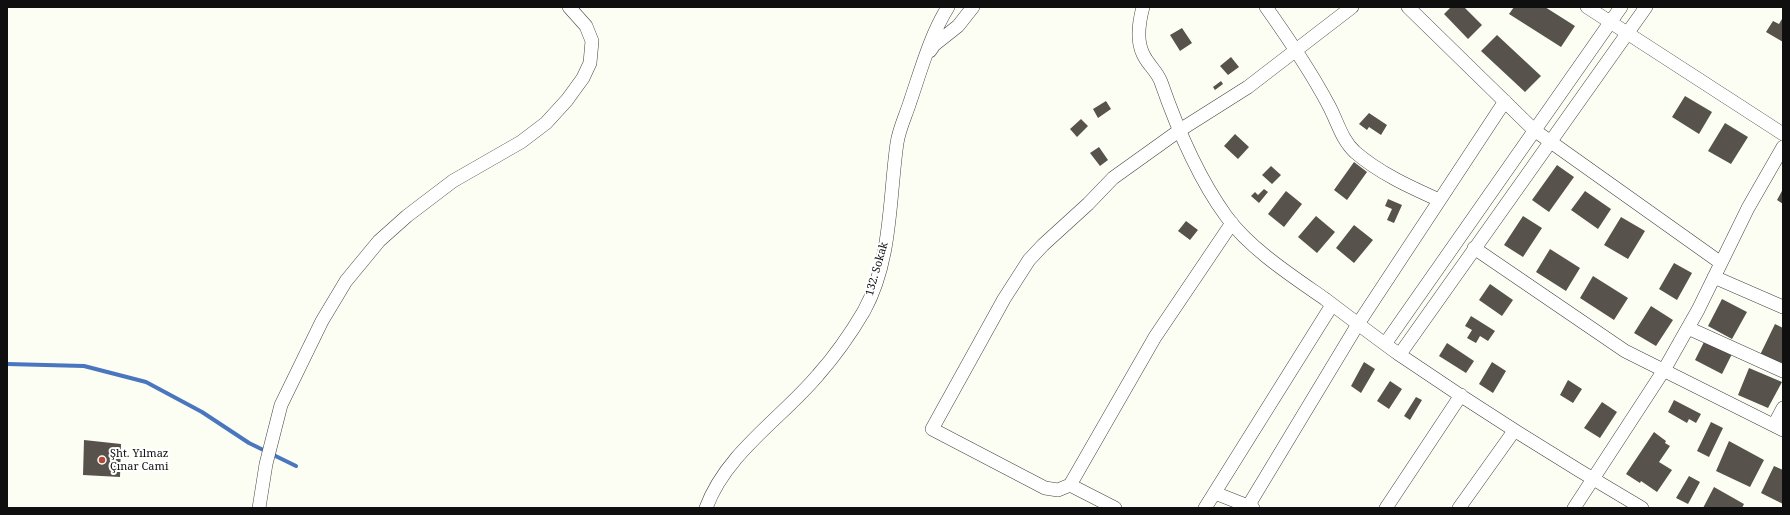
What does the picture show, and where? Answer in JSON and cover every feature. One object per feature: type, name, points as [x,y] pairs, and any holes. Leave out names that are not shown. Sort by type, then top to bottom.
[{"type":"street","points":[[259,508],[266,464],[281,405],[322,321],[346,281],[379,241],[407,216],[453,181],[520,142],[546,123],[567,100],[583,78],[590,63],[592,41],[586,26],[569,7]]},
{"type":"street","name":"132. Sokak","points":[[706,508],[709,498],[725,473],[757,435],[818,376],[846,340],[864,310],[877,280],[889,226],[897,141],[926,57],[948,7]]},
{"type":"street","points":[[926,57],[934,45],[958,26],[973,7]]},
{"type":"street","points":[[1143,7],[1139,21],[1140,42],[1143,55],[1158,74],[1180,130],[1202,177],[1232,222],[1245,237],[1283,270],[1385,344],[1514,431],[1593,480],[1642,508]]},
{"type":"street","points":[[1266,7],[1296,50],[1329,105],[1344,139],[1354,151],[1395,179],[1439,200]]},
{"type":"street","points":[[1232,222],[1154,337],[1070,484],[1058,490],[1045,488],[932,429],[1004,299],[1029,260],[1042,245],[1113,178],[1180,130],[1248,87],[1352,7]]},
{"type":"street","points":[[1408,7],[1534,130],[1721,263]]},
{"type":"street","points":[[1586,7],[1783,134]]},
{"type":"street","points":[[1385,344],[1621,7]]},
{"type":"street","points":[[1400,354],[1646,7]]},
{"type":"street","points":[[1215,493],[1249,507],[1358,324],[1505,102]]},
{"type":"street","points":[[1574,508],[1664,370],[1688,328],[1748,208],[1783,147]]},
{"type":"street","points":[[1474,248],[1625,351],[1779,428],[1783,408]]},
{"type":"street","points":[[1714,277],[1783,306]]},
{"type":"street","points":[[1205,508],[1332,305]]},
{"type":"street","points":[[1688,328],[1783,372]]},
{"type":"street","points":[[1386,508],[1461,395]]},
{"type":"street","points":[[1459,508],[1514,431]]},
{"type":"street","points":[[1070,484],[1115,508]]},
{"type":"building","points":[[1451,7],[1464,7],[1482,25],[1468,39],[1444,14]]},
{"type":"building","points":[[1514,7],[1545,7],[1575,26],[1561,47],[1509,14]]},
{"type":"building","points":[[1782,19],[1783,42],[1766,32],[1773,21],[1779,24]]},
{"type":"building","points":[[1182,28],[1192,43],[1180,51],[1170,35]]},
{"type":"building","points":[[1497,35],[1541,76],[1525,92],[1481,51]]},
{"type":"building","points":[[1231,57],[1239,67],[1228,75],[1220,66]]},
{"type":"building","points":[[1221,81],[1223,84],[1215,90],[1213,87]]},
{"type":"building","points":[[1685,96],[1712,112],[1699,134],[1672,117]]},
{"type":"building","points":[[1106,101],[1111,109],[1098,118],[1093,109]]},
{"type":"building","points":[[1369,113],[1387,125],[1381,135],[1369,127],[1367,130],[1359,124]]},
{"type":"building","points":[[1081,119],[1088,126],[1077,137],[1070,129]]},
{"type":"building","points":[[1725,123],[1748,137],[1731,164],[1708,151]]},
{"type":"building","points":[[1235,134],[1249,147],[1238,159],[1224,146]]},
{"type":"building","points":[[1099,147],[1108,160],[1100,166],[1090,153]]},
{"type":"building","points":[[1354,162],[1367,172],[1347,200],[1334,190]]},
{"type":"building","points":[[1557,165],[1574,177],[1549,212],[1532,200]]},
{"type":"building","points":[[1271,166],[1281,175],[1272,184],[1262,175]]},
{"type":"building","points":[[1264,189],[1268,192],[1259,203],[1251,196],[1255,192],[1258,195]]},
{"type":"building","points":[[1783,189],[1783,204],[1777,200]]},
{"type":"building","points":[[1286,191],[1302,204],[1284,227],[1268,214]]},
{"type":"building","points":[[1585,191],[1611,209],[1598,229],[1571,210]]},
{"type":"building","points":[[1388,199],[1402,205],[1394,223],[1387,220],[1392,209],[1385,206]]},
{"type":"building","points":[[1316,216],[1335,232],[1317,253],[1298,237]]},
{"type":"building","points":[[1523,216],[1542,228],[1523,257],[1504,245]]},
{"type":"building","points":[[1621,217],[1645,231],[1628,259],[1604,245]]},
{"type":"building","points":[[1186,221],[1198,230],[1190,240],[1178,231]]},
{"type":"building","points":[[1354,225],[1373,240],[1354,263],[1336,248]]},
{"type":"building","points":[[1550,249],[1580,268],[1566,291],[1536,272]]},
{"type":"building","points":[[1674,263],[1692,273],[1677,300],[1659,289]]},
{"type":"building","points":[[1593,276],[1628,298],[1614,320],[1580,298]]},
{"type":"building","points":[[1490,284],[1513,300],[1502,316],[1479,300]]},
{"type":"building","points":[[1722,299],[1747,312],[1732,339],[1708,326]]},
{"type":"building","points":[[1651,306],[1673,320],[1656,346],[1634,333]]},
{"type":"building","points":[[1471,316],[1495,331],[1488,341],[1480,336],[1476,343],[1467,338],[1472,330],[1465,326]]},
{"type":"building","points":[[1775,324],[1783,328],[1783,368],[1759,357]]},
{"type":"building","points":[[1706,338],[1733,352],[1722,374],[1695,360]]},
{"type":"building","points":[[1447,343],[1474,361],[1466,373],[1439,356]]},
{"type":"building","points":[[1364,362],[1375,369],[1361,393],[1351,386]]},
{"type":"building","points":[[1492,362],[1506,371],[1493,393],[1479,384]]},
{"type":"building","points":[[1749,368],[1782,382],[1768,408],[1738,395]]},
{"type":"building","points":[[1568,380],[1582,389],[1573,403],[1560,395]]},
{"type":"building","points":[[1390,381],[1402,389],[1389,409],[1377,401]]},
{"type":"building","points":[[1416,397],[1422,400],[1410,420],[1404,416]]},
{"type":"building","points":[[1674,400],[1701,414],[1696,423],[1689,419],[1687,423],[1668,412]]},
{"type":"building","points":[[1602,402],[1617,412],[1600,438],[1584,428]]},
{"type":"building","points":[[1711,422],[1723,428],[1709,457],[1697,451]]},
{"type":"building","points":[[1654,432],[1670,446],[1659,462],[1672,470],[1657,492],[1641,481],[1640,483],[1626,474]]},
{"type":"building","name":"Şht. Yılmaz Çınar Cami","points":[[84,440],[121,444],[120,477],[83,475]]},
{"type":"building","points":[[1729,441],[1764,460],[1750,487],[1716,471]]},
{"type":"building","points":[[1774,466],[1783,470],[1783,504],[1761,493]]},
{"type":"building","points":[[1689,476],[1700,482],[1688,504],[1676,498]]},
{"type":"building","points":[[1714,487],[1744,504],[1742,508],[1703,508]]},
{"type":"waterway","points":[[7,364],[84,366],[146,382],[202,412],[249,443],[296,466]]},
{"type":"place","name":"Şht. Yılmaz Çınar Cami","points":[[102,460]]}]
